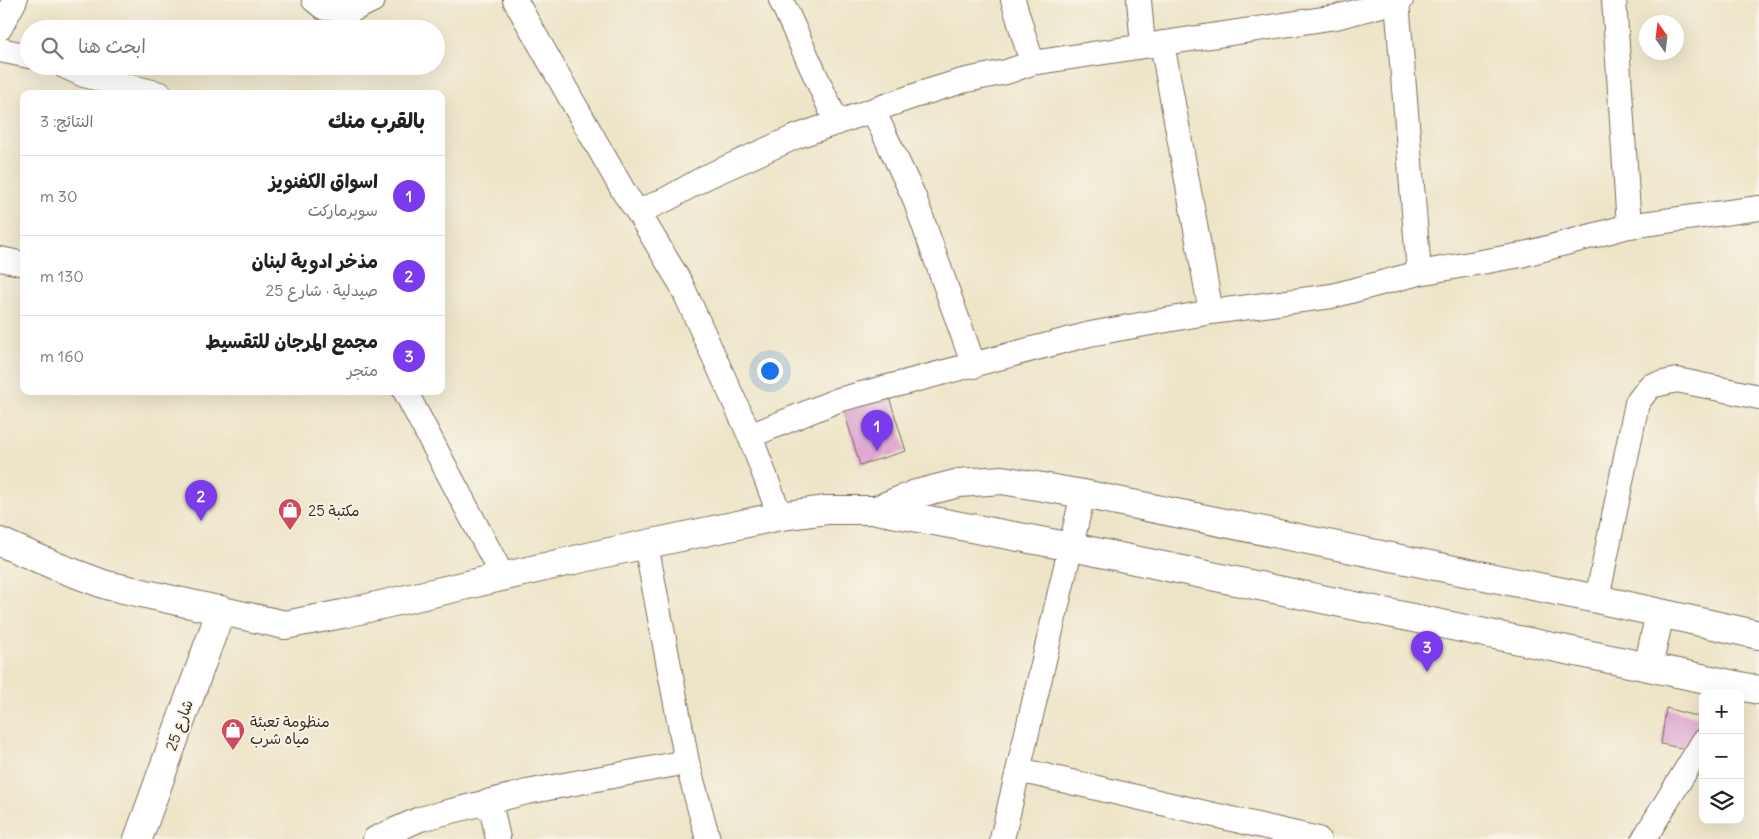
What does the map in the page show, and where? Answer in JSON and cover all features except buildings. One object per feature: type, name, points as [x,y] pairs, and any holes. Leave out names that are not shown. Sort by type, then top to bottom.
[{"type":"street","points":[[0,28],[15,0]]},
{"type":"street","points":[[314,0],[324,8],[352,10],[373,0]]},
{"type":"street","points":[[515,0],[625,194],[638,212],[681,284],[750,436],[780,516]]},
{"type":"street","points":[[781,0],[837,123]]},
{"type":"street","points":[[1013,0],[1032,63]]},
{"type":"street","points":[[1139,0],[1152,45],[1211,312]]},
{"type":"street","points":[[638,212],[706,177],[795,137],[962,81],[1006,72],[1032,63],[1152,45],[1336,9],[1399,0],[1419,274]]},
{"type":"street","points":[[1614,0],[1629,226]]},
{"type":"street","points":[[0,50],[20,54]]},
{"type":"street","points":[[84,75],[144,90]]},
{"type":"street","points":[[873,110],[914,197],[974,366]]},
{"type":"street","points":[[750,436],[838,400],[974,366],[1090,334],[1211,312],[1332,296],[1419,274],[1521,255],[1629,226],[1759,208]]},
{"type":"street","points":[[0,259],[20,263]]},
{"type":"street","points":[[1597,599],[1637,402],[1650,386],[1678,380],[1759,397]]},
{"type":"street","points":[[407,395],[503,577]]},
{"type":"street","points":[[876,510],[916,494],[959,484],[1002,480],[1084,494],[1597,599],[1759,635]]},
{"type":"street","points":[[1002,839],[1084,494]]},
{"type":"street","points":[[0,542],[106,585],[285,625],[342,614],[646,544],[780,516],[827,510],[876,510],[1072,548],[1648,667],[1743,689]]},
{"type":"street","points":[[646,544],[687,762],[708,839]]},
{"type":"street","name":"شارع 25","points":[[138,839],[221,610]]},
{"type":"street","points":[[1648,667],[1660,613]]},
{"type":"street","points":[[1644,839],[1699,749]]},
{"type":"street","points":[[375,839],[420,818],[526,792],[687,762]]},
{"type":"street","points":[[1019,770],[1318,839]]},
{"type":"street","points":[[490,801],[498,839]]},
{"type":"place","name":"اسواق الكفنويز","points":[[877,451]]},
{"type":"place","name":"مذخر ادوية لبنان","points":[[201,521]]},
{"type":"place","name":"مكتبة 25","points":[[290,531]]},
{"type":"place","name":"مجمع المرجان للتقسيط","points":[[1427,672]]},
{"type":"place","name":"منظومة تعبئة مياه شرب","points":[[233,751]]}]
